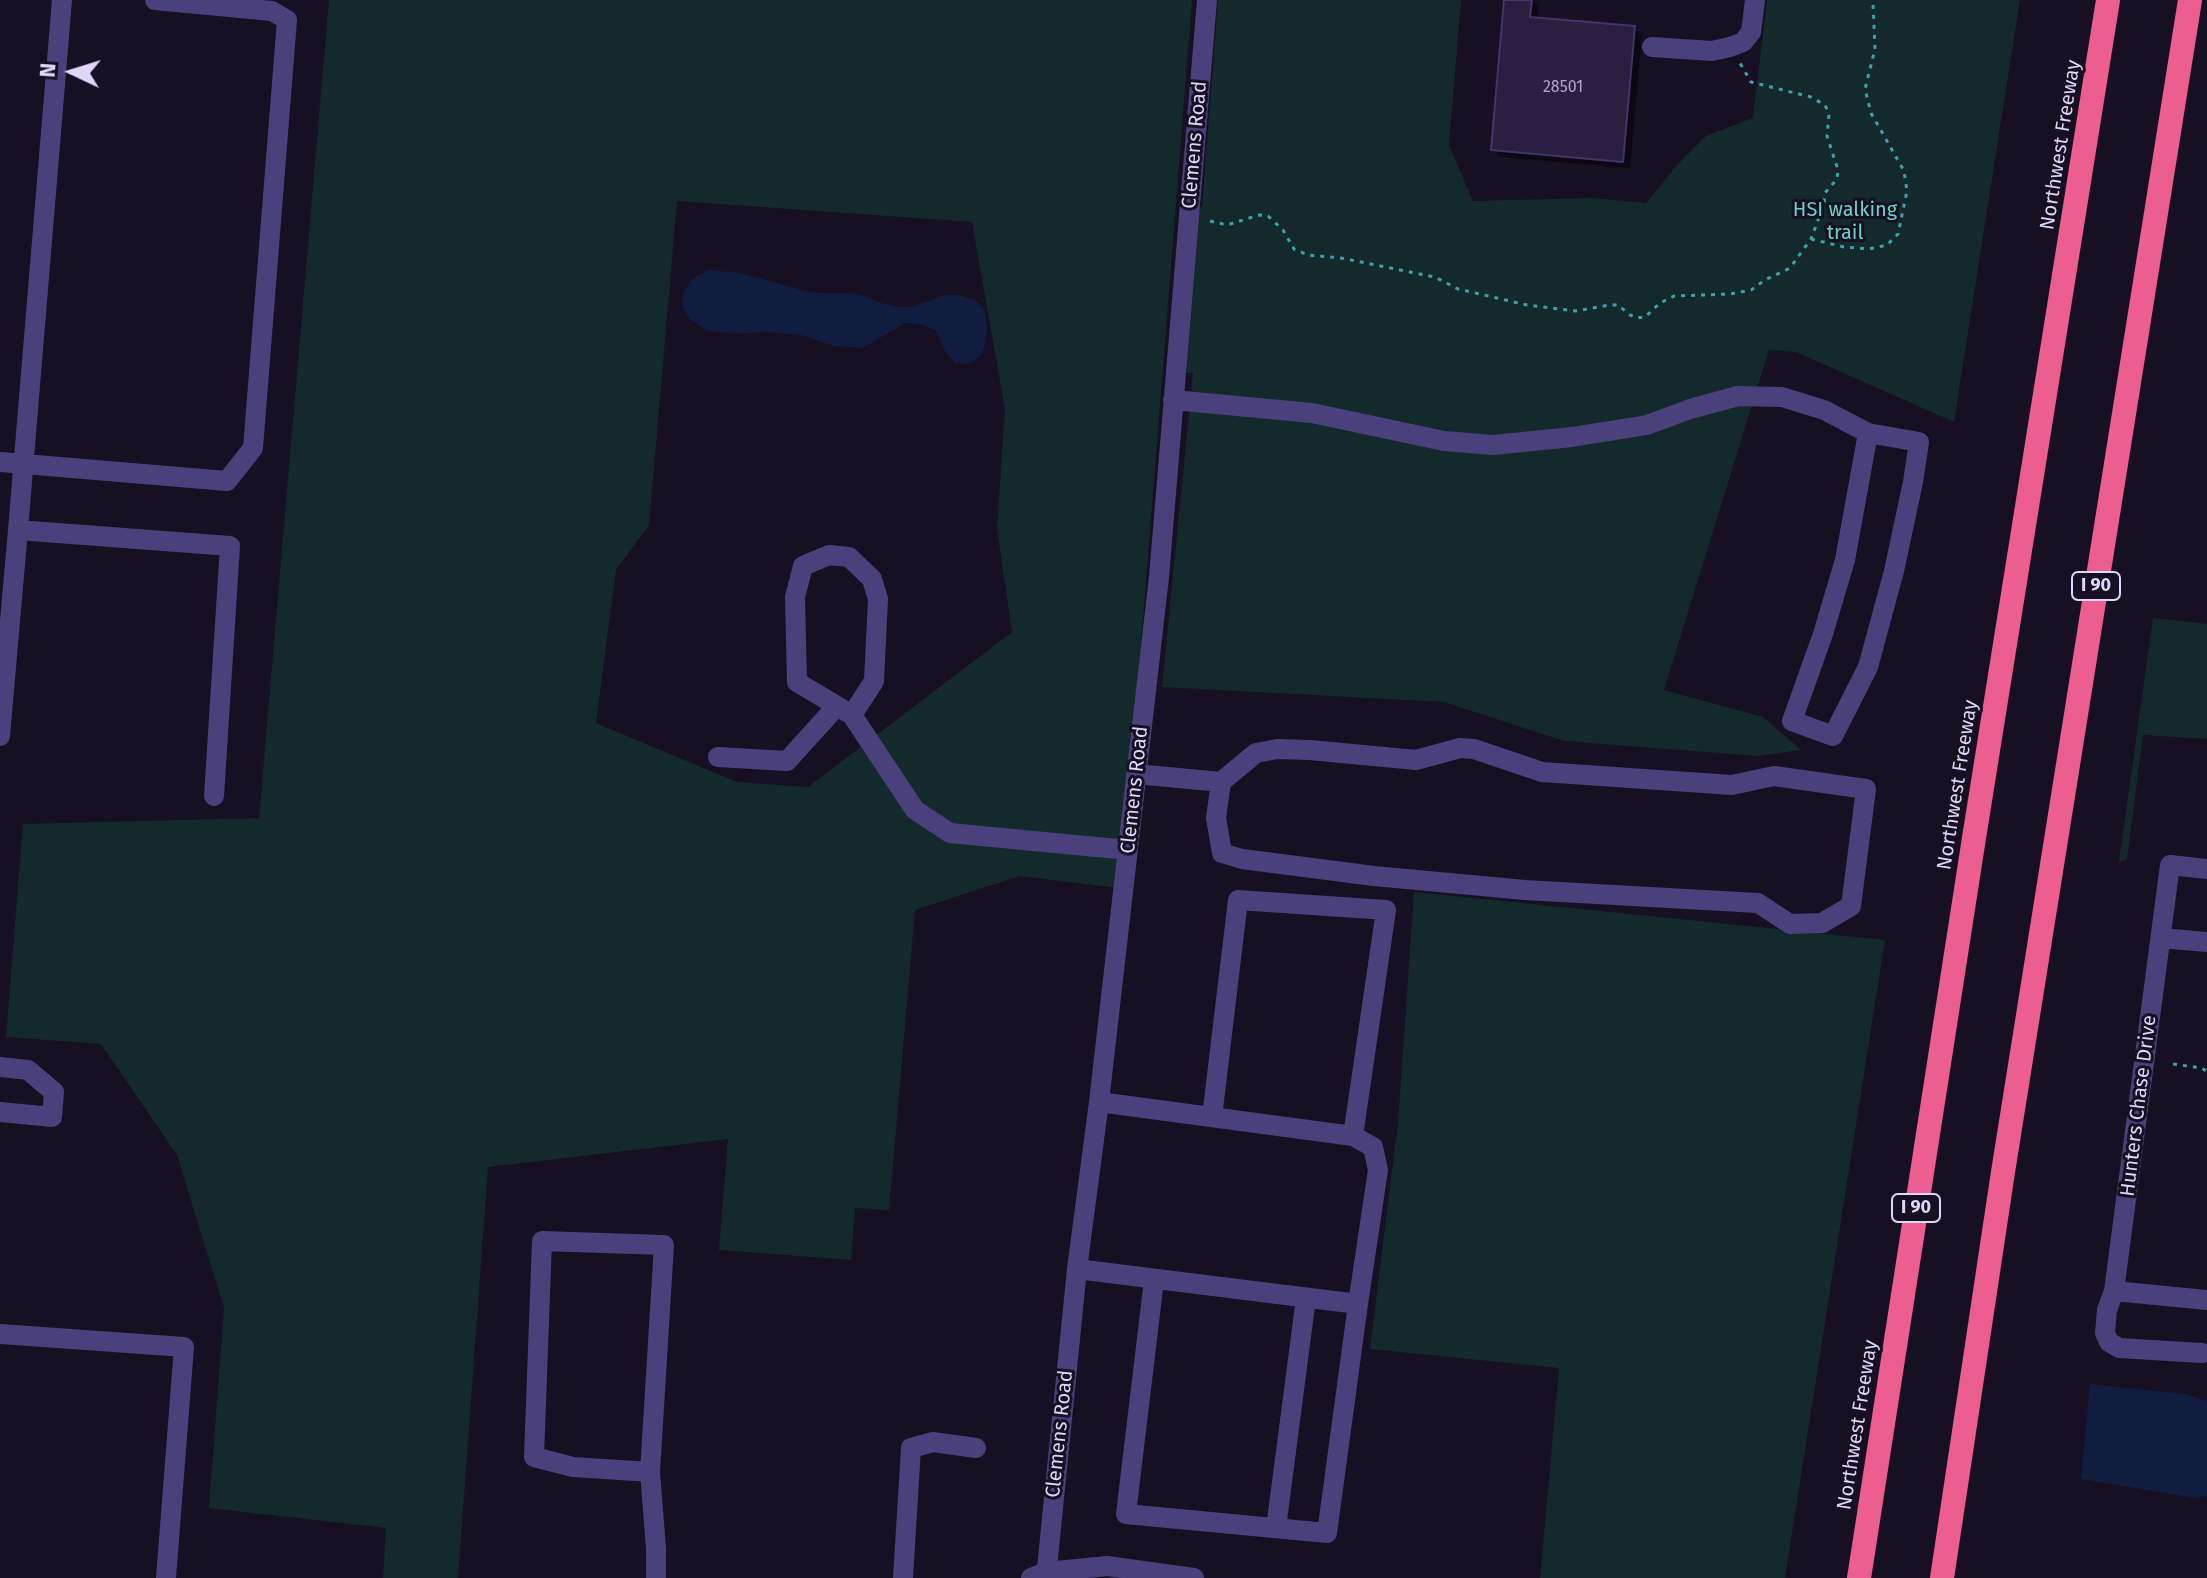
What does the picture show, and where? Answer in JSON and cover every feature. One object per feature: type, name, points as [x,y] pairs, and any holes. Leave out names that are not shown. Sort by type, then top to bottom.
[{"type":"highway","name":"Northwest Freeway","points":[[1859,1578],[2108,0]]},
{"type":"highway","name":"I 90","points":[[1942,1578],[2003,1172],[2190,0]]},
{"type":"street","points":[[0,736],[62,0]]},
{"type":"street","points":[[0,462],[227,481],[253,448],[287,20],[272,11],[155,0]]},
{"type":"street","name":"Clemens Road","points":[[1041,1576],[1159,577],[1207,0]]},
{"type":"street","points":[[1652,47],[1712,51],[1743,42],[1751,32],[1755,0]]},
{"type":"street","points":[[1173,400],[1312,413],[1444,441],[1493,445],[1647,425],[1738,396],[1782,397],[1824,410],[1868,433],[1919,442],[1894,571],[1868,667],[1833,736],[1792,721],[1845,560],[1868,433]]},
{"type":"street","points":[[18,530],[230,546],[214,796]]},
{"type":"street","points":[[718,757],[787,761],[844,711],[874,681],[878,599],[872,579],[849,557],[829,555],[803,566],[795,597],[797,682],[844,711],[915,810],[950,833],[1128,850]]},
{"type":"street","points":[[1136,774],[1221,782],[1256,753],[1277,749],[1416,760],[1460,748],[1474,749],[1542,772],[1732,785],[1774,776],[1866,789],[1851,906],[1822,923],[1790,924],[1758,903],[1495,887],[1242,859],[1222,853],[1216,818],[1221,782]]},
{"type":"street","name":"Hunters Chase Drive","points":[[2202,1353],[2119,1348],[2109,1342],[2105,1333],[2107,1310],[2114,1291],[2170,865],[2207,869]]},
{"type":"street","points":[[1212,1117],[1238,900],[1386,910],[1353,1136]]},
{"type":"street","points":[[2161,938],[2207,942]]},
{"type":"street","points":[[0,1067],[28,1070],[54,1092],[52,1117],[0,1112]]},
{"type":"street","points":[[1099,1102],[1353,1136],[1373,1147],[1378,1170],[1327,1533],[1126,1514],[1154,1280]]},
{"type":"street","points":[[650,1472],[573,1467],[534,1457],[542,1241],[664,1245],[650,1472],[656,1578]]},
{"type":"street","points":[[1077,1269],[1358,1304]]},
{"type":"street","points":[[2114,1291],[2207,1300]]},
{"type":"street","points":[[1276,1528],[1306,1298]]},
{"type":"street","points":[[0,1334],[184,1347],[166,1578]]},
{"type":"street","points":[[903,1578],[911,1448],[933,1442],[976,1448]]},
{"type":"street","points":[[1041,1576],[1107,1566],[1194,1578]]},
{"type":"path","points":[[1811,239],[1869,249],[1887,245],[1898,234],[1907,191],[1904,171],[1871,113],[1865,89],[1875,49],[1873,4],[1876,0]]},
{"type":"path","points":[[1210,221],[1227,225],[1259,215],[1268,216],[1283,230],[1294,249],[1308,255],[1341,258],[1435,277],[1458,289],[1527,305],[1576,311],[1618,305],[1637,318],[1645,317],[1660,303],[1674,296],[1751,290],[1790,268],[1811,239],[1825,193],[1837,179],[1838,170],[1827,136],[1829,114],[1825,105],[1811,97],[1751,82],[1730,47]]},
{"type":"path","points":[[2173,1064],[2202,1068],[2207,1072]]},
{"type":"green space","points":[[329,0],[1192,0],[1141,644],[1118,888],[1020,876],[915,910],[889,1210],[855,1208],[851,1260],[719,1250],[728,1139],[488,1167],[458,1578],[383,1578],[386,1528],[209,1508],[224,1308],[177,1155],[101,1044],[6,1037],[23,824],[259,818]],"holes":[[[677,201],[972,222],[1005,409],[997,529],[1012,632],[808,787],[737,782],[596,723],[616,570],[649,525]]]},
{"type":"green space","name":"HSI walking trail","points":[[1218,0],[1461,0],[1449,145],[1473,201],[1592,198],[1646,203],[1706,136],[1753,118],[1767,0],[2020,0],[1954,422],[1796,352],[1769,350],[1664,690],[1763,717],[1801,750],[1758,756],[1564,741],[1444,702],[1162,687],[1193,373],[1176,372],[1190,208],[1202,207]]},
{"type":"green space","points":[[2153,618],[2207,624],[2207,739],[2143,735],[2127,860],[2119,861]]},
{"type":"green space","points":[[1414,892],[1885,940],[1785,1578],[1540,1578],[1559,1368],[1370,1349],[1398,1123]]},
{"type":"water","points":[[708,270],[740,273],[806,291],[865,296],[900,307],[913,307],[943,295],[974,299],[984,309],[987,328],[985,344],[981,355],[968,364],[956,363],[946,353],[936,331],[920,324],[905,323],[863,348],[834,346],[801,335],[708,331],[690,319],[682,306],[683,293],[693,278]]},
{"type":"water","points":[[2090,1384],[2185,1394],[2207,1401],[2207,1496],[2195,1498],[2081,1479]]},
{"type":"building","points":[[1504,0],[1532,0],[1530,17],[1635,26],[1623,162],[1491,150]]}]
